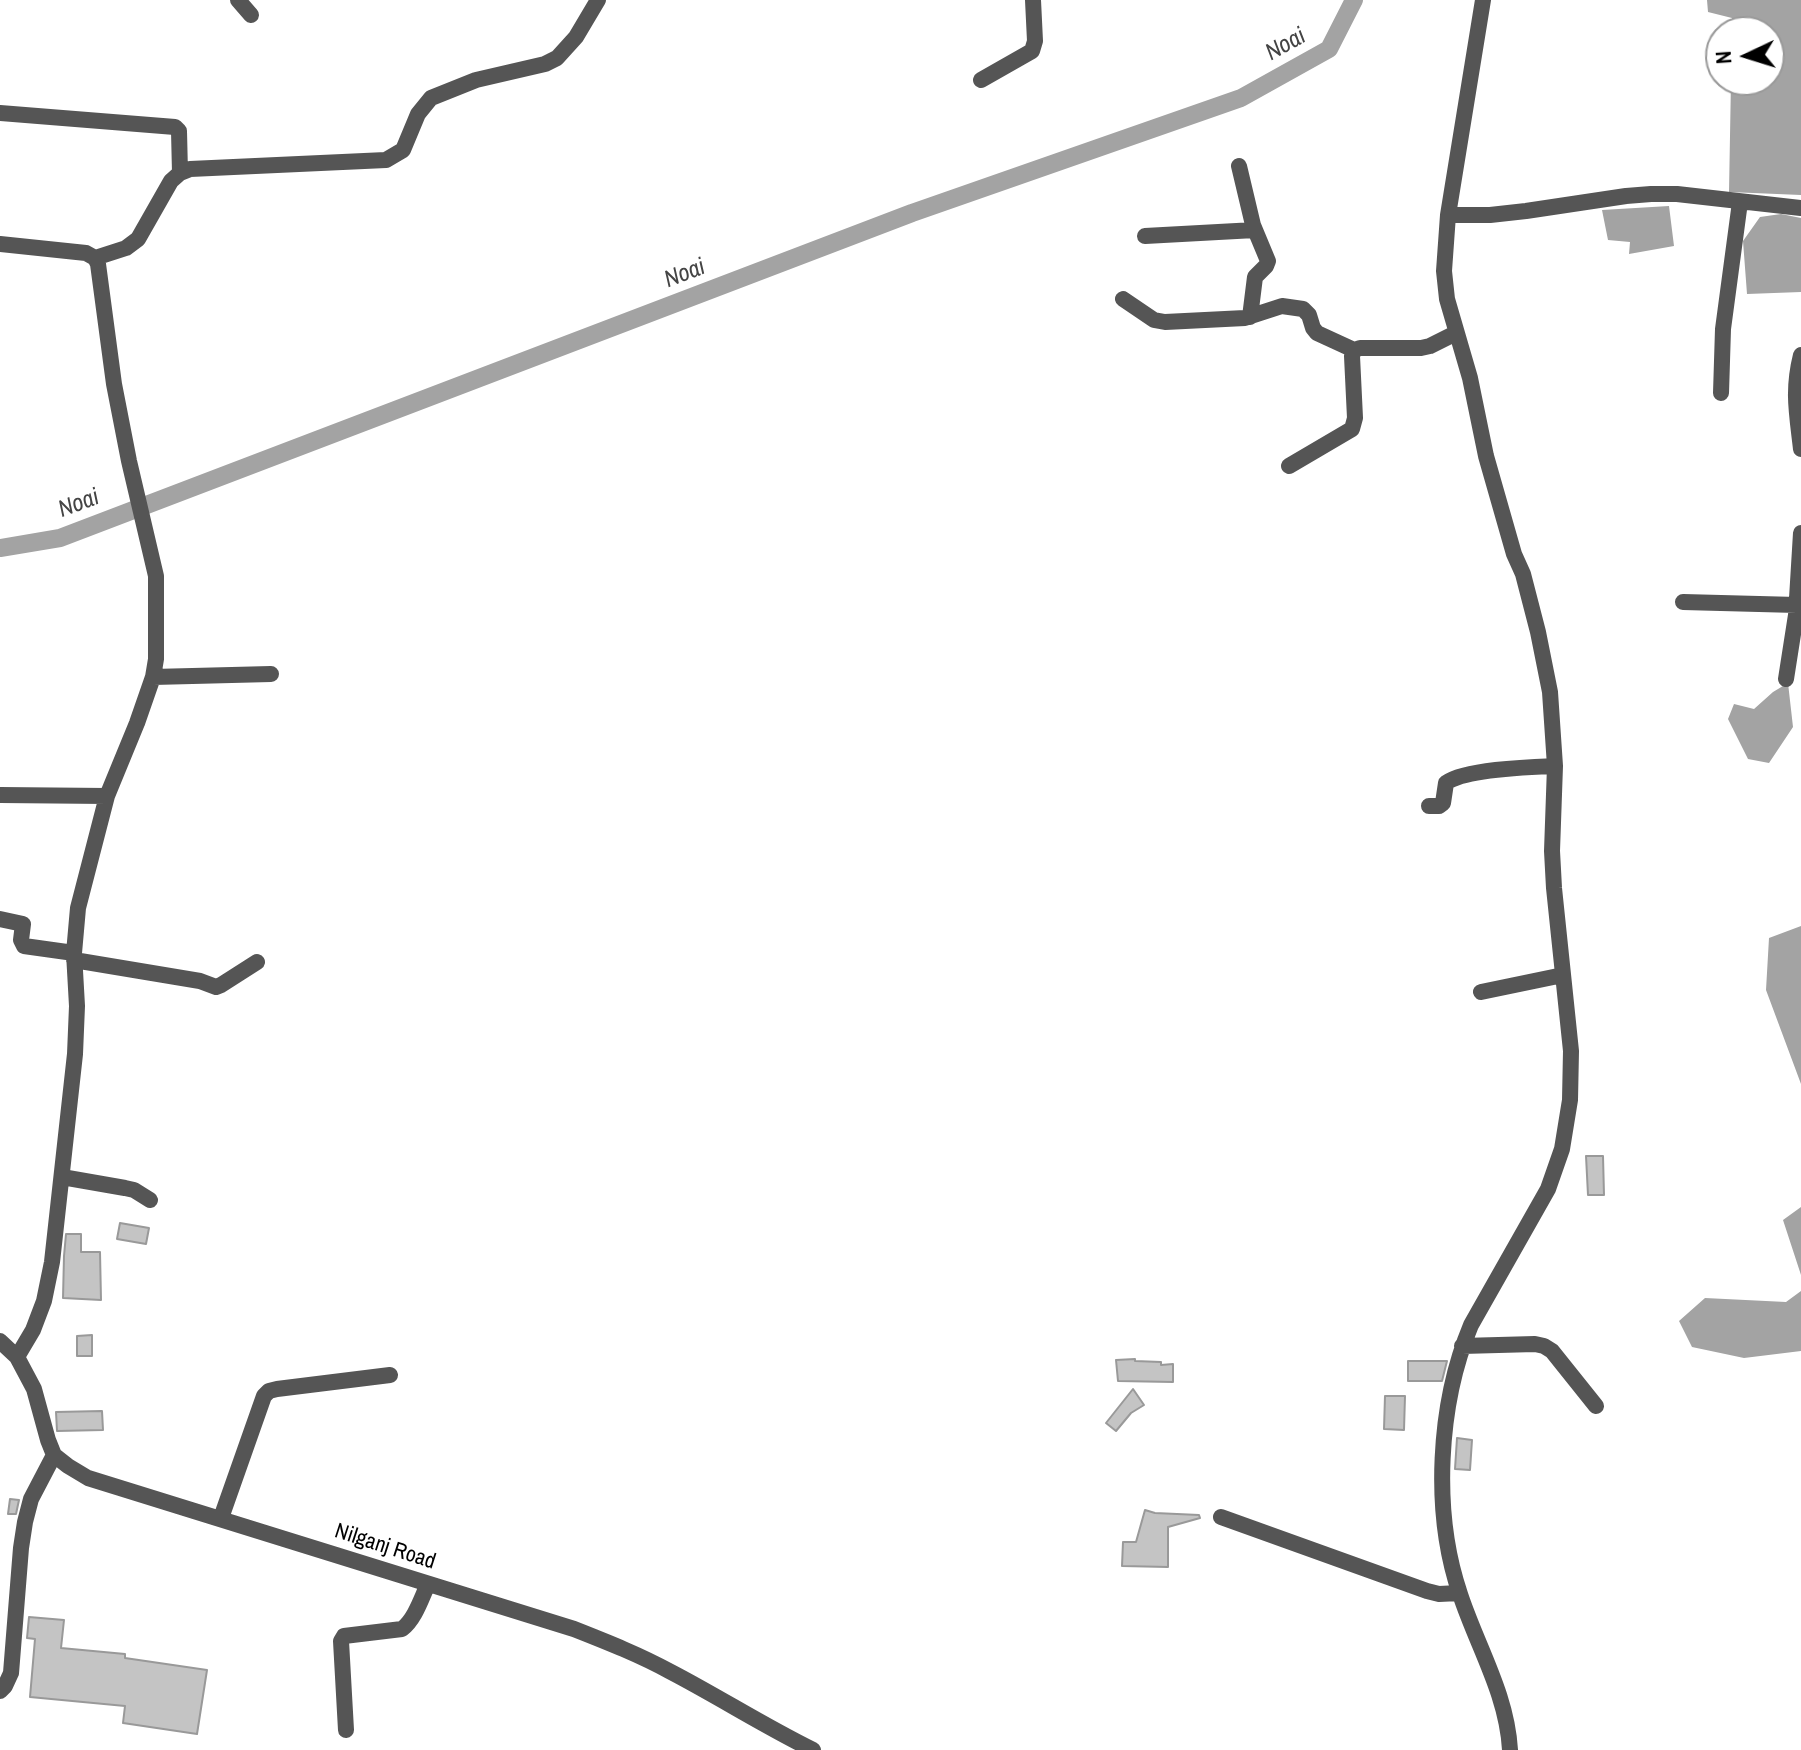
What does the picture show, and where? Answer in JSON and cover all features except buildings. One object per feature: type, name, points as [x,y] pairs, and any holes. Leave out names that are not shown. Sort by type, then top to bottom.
[{"type":"street","points":[[238,0],[251,15]]},
{"type":"street","points":[[95,258],[126,248],[138,239],[171,181],[180,173],[202,168],[386,160],[403,150],[418,114],[431,98],[476,80],[545,64],[557,58],[576,37],[598,0]]},
{"type":"street","points":[[981,80],[1032,51],[1035,41],[1033,0]]},
{"type":"street","points":[[1483,0],[1448,215],[1444,271],[1447,299],[1470,378],[1486,456],[1514,554],[1523,574],[1550,692],[1555,766],[1553,875],[1571,1051],[1570,1100],[1562,1149],[1548,1189],[1462,1346],[1449,1401],[1444,1455],[1443,1508],[1450,1556],[1459,1593],[1503,1702],[1510,1750]]},
{"type":"street","points":[[0,113],[175,127],[179,131],[180,173]]},
{"type":"street","points":[[1239,166],[1255,230],[1268,261],[1255,277],[1250,317]]},
{"type":"street","points":[[1448,215],[1490,215],[1651,194],[1677,194],[1801,208]]},
{"type":"street","points":[[1721,393],[1723,329],[1740,202]]},
{"type":"street","points":[[1145,236],[1255,230]]},
{"type":"street","points":[[0,244],[86,253],[95,258],[114,384],[156,576],[157,634],[153,677],[107,796],[78,908],[74,956],[77,1006],[75,1054],[52,1262],[44,1301],[33,1330],[17,1357]]},
{"type":"street","points":[[1123,299],[1154,320],[1165,322],[1250,317],[1278,306],[1303,309],[1317,333],[1354,350],[1421,348],[1456,333]]},
{"type":"street","points":[[1289,466],[1352,429],[1355,418],[1354,350]]},
{"type":"street","points":[[1801,355],[1794,392],[1801,449]]},
{"type":"street","points":[[1786,679],[1797,605],[1801,533]]},
{"type":"street","points":[[1683,602],[1797,605]]},
{"type":"street","points":[[153,677],[271,674]]},
{"type":"street","points":[[1429,806],[1443,803],[1446,783],[1456,777],[1555,766]]},
{"type":"street","points":[[0,795],[107,796]]},
{"type":"street","points":[[0,919],[23,924],[21,940],[24,946],[200,981],[216,987],[257,962]]},
{"type":"street","points":[[1481,992],[1563,975]]},
{"type":"street","points":[[62,1177],[134,1190],[150,1200]]},
{"type":"street","points":[[0,1341],[17,1357],[34,1389],[54,1455],[31,1499],[25,1522],[11,1673],[0,1691]]},
{"type":"street","points":[[1462,1346],[1544,1346],[1552,1351],[1596,1406]]},
{"type":"street","points":[[221,1518],[264,1396],[269,1391],[390,1375]]},
{"type":"street","name":"Nilganj Road","points":[[54,1455],[88,1478],[574,1629],[672,1672],[813,1750]]},
{"type":"street","points":[[1221,1517],[1427,1591],[1459,1593]]},
{"type":"street","points":[[346,1730],[341,1641],[344,1636],[402,1629],[408,1625],[428,1584]]},
{"type":"shaded area","points":[[1707,0],[1801,0],[1801,195],[1729,192],[1731,96],[1785,96],[1785,16],[1724,16],[1708,12]]},
{"type":"shaded area","points":[[1669,206],[1674,246],[1629,254],[1630,242],[1608,240],[1602,210]]},
{"type":"shaded area","points":[[1781,214],[1801,218],[1801,292],[1747,294],[1743,241],[1760,217]]},
{"type":"shaded area","points":[[1788,683],[1793,727],[1769,763],[1748,759],[1728,719],[1734,704],[1754,709]]},
{"type":"shaded area","points":[[1801,926],[1801,1084],[1766,990],[1769,938]]},
{"type":"shaded area","points":[[1801,1207],[1801,1275],[1783,1220]]},
{"type":"shaded area","points":[[1801,1291],[1801,1351],[1744,1358],[1692,1347],[1679,1321],[1705,1298],[1786,1302]]},
{"type":"waterway","name":"Noai","points":[[0,548],[60,538],[912,213],[1241,98],[1329,49],[1354,0]]}]
